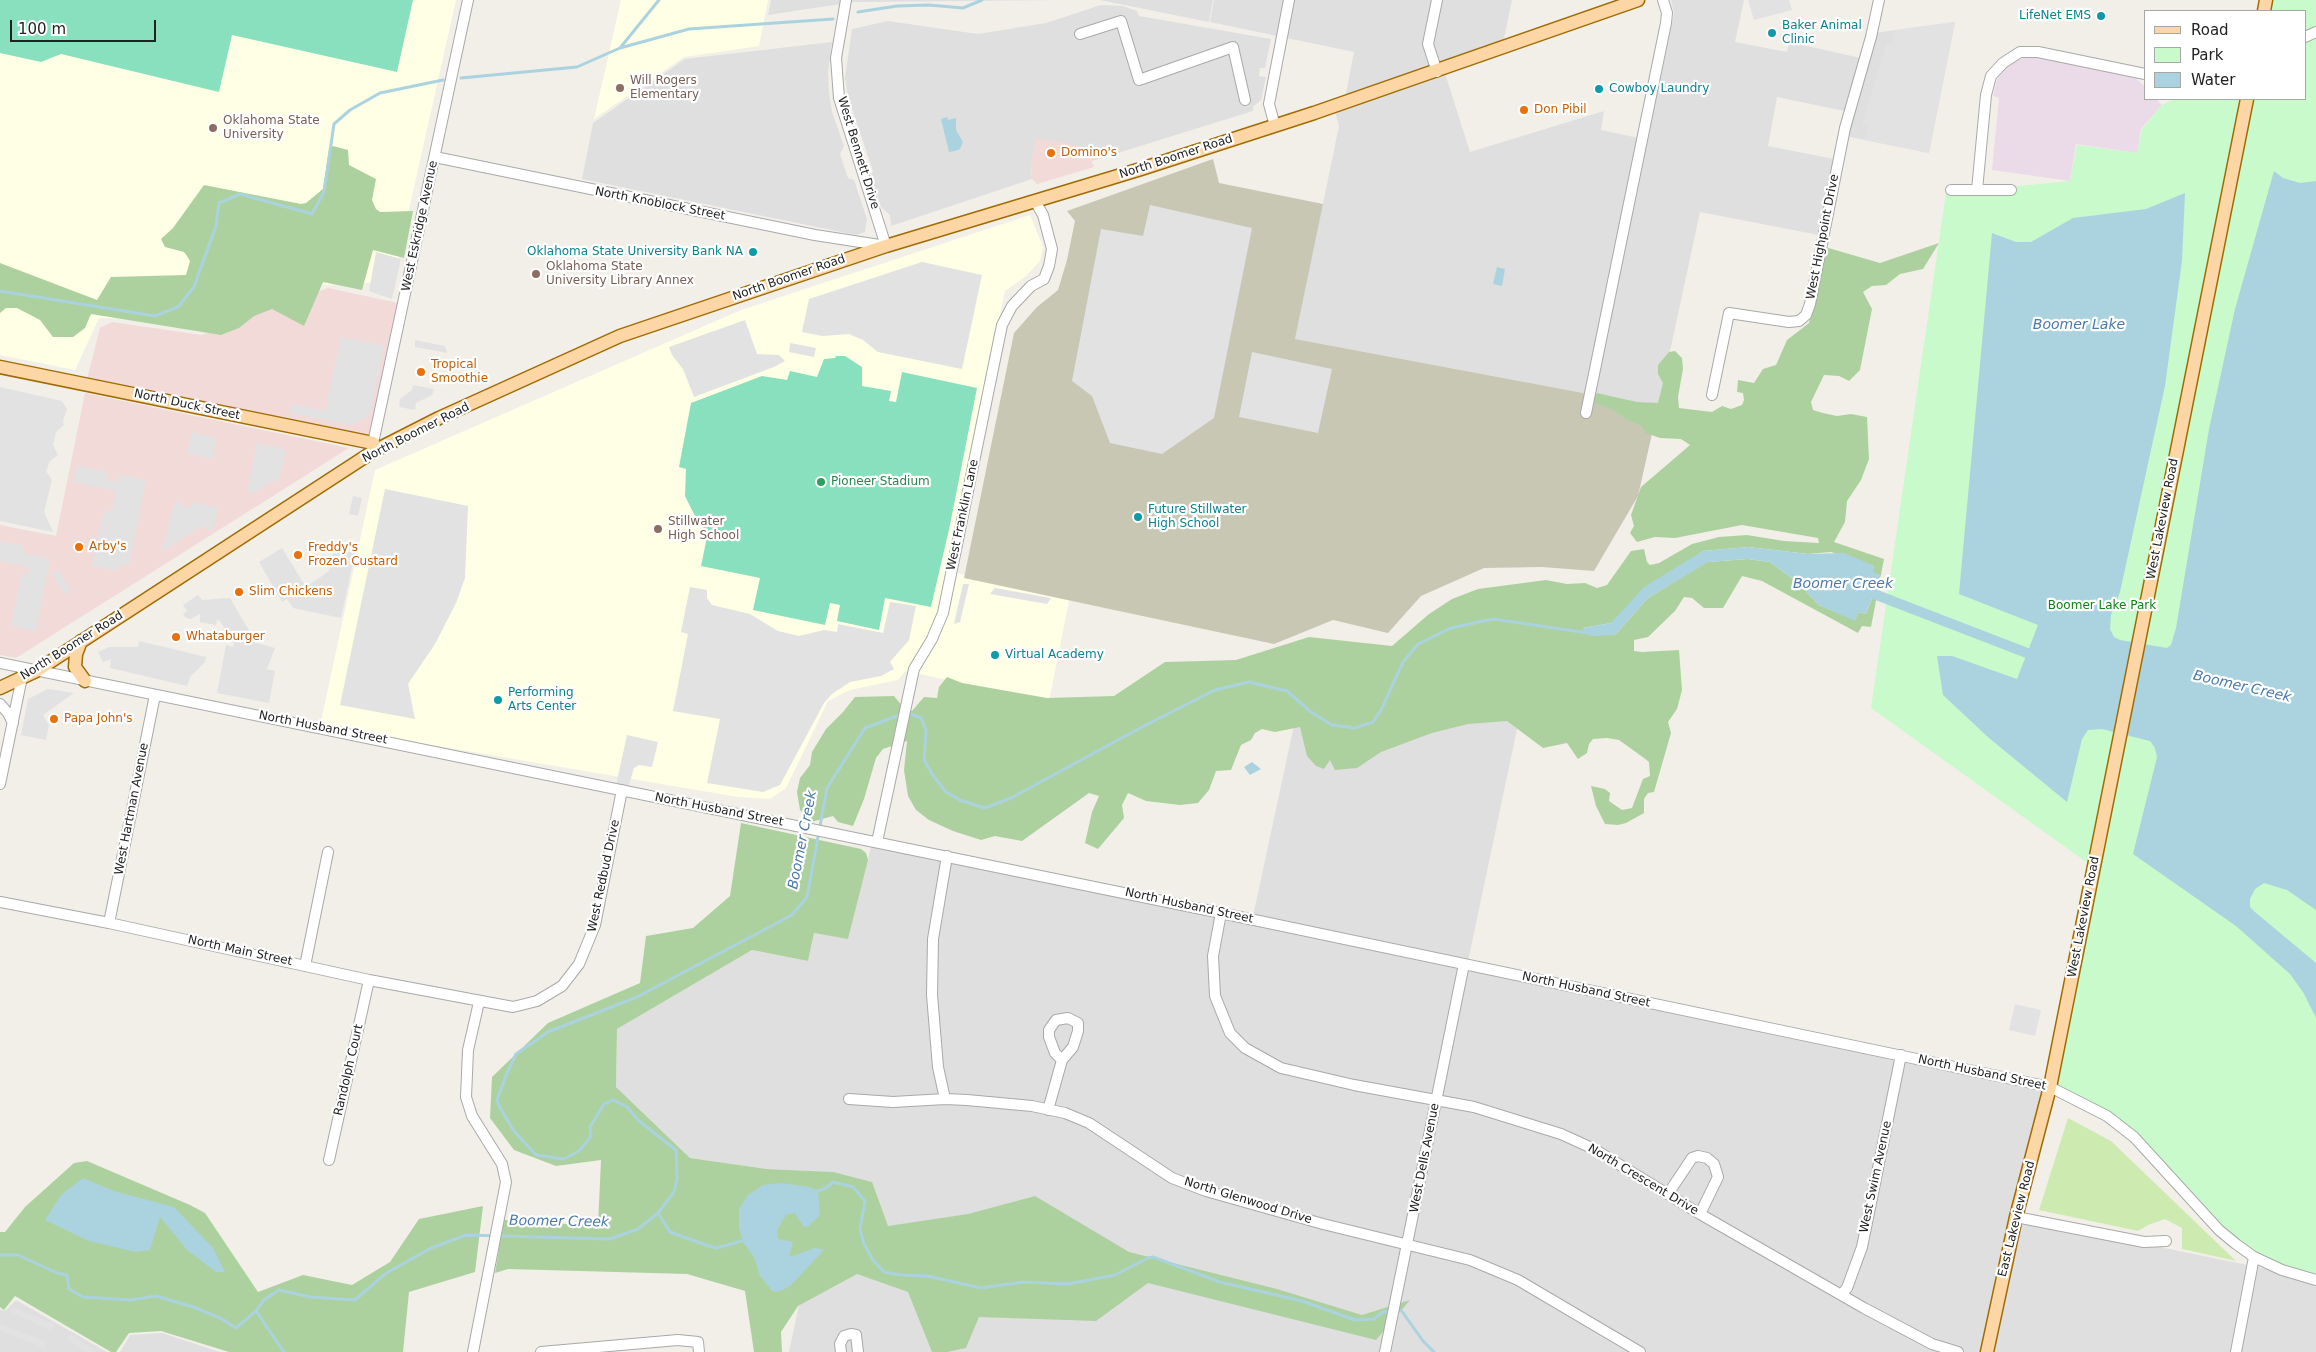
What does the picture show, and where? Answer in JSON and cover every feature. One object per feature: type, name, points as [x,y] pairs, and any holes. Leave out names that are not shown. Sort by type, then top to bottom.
[{"type":"main road","name":"North Boomer Road","points":[[0,688],[36,671],[374,447],[620,336],[886,246],[1275,126],[1436,72],[1638,0]]},
{"type":"main road","name":"West Lakeview Road","points":[[2050,1087],[2247,100]]},
{"type":"main road","name":"North Duck Street","points":[[0,367],[374,447]]},
{"type":"main road","points":[[81,642],[76,654],[74,667],[85,680]]},
{"type":"main road","name":"East Lakeview Road","points":[[1988,1352],[2016,1217],[2050,1087]]},
{"type":"street","name":"West Eskridge Avenue","points":[[374,447],[468,0]]},
{"type":"street","name":"West Bennett Drive","points":[[846,0],[836,58],[839,98],[886,246]]},
{"type":"street","points":[[1275,126],[1269,104],[1289,0]]},
{"type":"street","points":[[1436,72],[1428,44],[1437,0]]},
{"type":"street","points":[[1586,413],[1666,23],[1667,13],[1663,0]]},
{"type":"street","name":"West Highpoint Drive","points":[[1712,395],[1729,313],[1789,322],[1798,321],[1806,315],[1810,304],[1845,128],[1872,38],[1878,0]]},
{"type":"street","points":[[1080,34],[1121,21],[1139,80],[1233,47],[1245,100]]},
{"type":"street","points":[[1977,190],[1986,95],[1991,76],[2002,63],[2020,52],[2038,52],[2144,74]]},
{"type":"street","name":"North Knoblock Street","points":[[435,157],[815,235],[886,246]]},
{"type":"street","points":[[1952,190],[2011,190]]},
{"type":"street","name":"West Franklin Lane","points":[[877,842],[914,668],[932,639],[943,613],[1002,325],[1012,306],[1031,286],[1044,279],[1049,266],[1052,249],[1044,215],[1035,201]]},
{"type":"street","name":"North Husband Street","points":[[0,662],[36,671],[1220,912],[2050,1087],[2107,1116],[2134,1138],[2219,1230],[2254,1257],[2282,1270],[2316,1280]]},
{"type":"street","points":[[0,784],[22,677]]},
{"type":"street","name":"West Hartman Avenue","points":[[108,923],[155,695]]},
{"type":"street","points":[[0,704],[13,723]]},
{"type":"street","name":"West Redbud Drive","points":[[479,1002],[513,1007],[537,1001],[562,986],[579,964],[595,925],[622,790]]},
{"type":"street","points":[[305,966],[328,852]]},
{"type":"street","points":[[945,1098],[938,1066],[932,995],[933,939],[947,856]]},
{"type":"street","name":"North Main Street","points":[[0,902],[108,923],[479,1002]]},
{"type":"street","name":"North Crescent Drive","points":[[1220,912],[1213,956],[1215,996],[1230,1033],[1245,1048],[1281,1068],[1518,1119],[1561,1134],[1594,1149],[1700,1214],[1932,1344],[1958,1352]]},
{"type":"street","name":"West Dells Avenue","points":[[1385,1352],[1464,964]]},
{"type":"street","name":"Randolph Court","points":[[329,1160],[369,980]]},
{"type":"street","points":[[473,1352],[506,1182],[502,1164],[472,1116],[466,1097],[468,1050],[479,1002]]},
{"type":"street","name":"West Swim Avenue","points":[[1842,1294],[1847,1288],[1862,1247],[1901,1055]]},
{"type":"street","points":[[1048,1110],[1062,1060]]},
{"type":"street","name":"North Glenwood Drive","points":[[849,1099],[894,1102],[945,1098],[1011,1104],[1048,1110],[1089,1123],[1172,1178],[1206,1191],[1470,1260],[1518,1280],[1640,1352]]},
{"type":"street","points":[[1668,1194],[1692,1158],[1698,1156],[1707,1158],[1714,1164],[1718,1177],[1700,1214]]},
{"type":"street","points":[[2016,1217],[2144,1242],[2166,1241]]},
{"type":"street","points":[[2236,1352],[2254,1257]]},
{"type":"street","points":[[841,1352],[840,1344],[844,1336],[852,1334],[856,1335],[858,1352]]},
{"type":"street","points":[[541,1352],[678,1340],[698,1342],[699,1352]]},
{"type":"shaded area","name":"Oklahoma State University","points":[[0,0],[456,0],[393,281],[270,288],[209,320],[99,318],[75,370],[0,355]]},
{"type":"shaded area","name":"Will Rogers Elementary","points":[[621,0],[768,0],[759,46],[684,57],[594,119]]},
{"type":"shaded area","points":[[771,0],[1063,0],[854,2],[768,15]]},
{"type":"shaded area","points":[[1100,0],[1213,0],[1209,22]]},
{"type":"shaded area","points":[[1214,0],[1512,0],[1502,48],[1443,67],[1470,152],[1604,111],[1601,130],[1648,140],[1674,14],[1671,0],[1744,0],[1735,42],[1787,52],[1789,42],[1865,59],[1874,33],[1955,22],[1929,153],[1845,136],[1849,112],[1777,97],[1768,146],[1839,160],[1824,236],[1700,212],[1658,407],[1295,339],[1339,126],[1333,103],[1345,99],[1354,52],[1210,22]]},
{"type":"shaded area","points":[[1748,0],[1789,0],[1792,10],[1754,20]]},
{"type":"shaded area","points":[[1101,5],[1123,6],[1137,11],[1139,16],[1271,39],[1265,68],[1260,68],[1259,76],[1266,77],[1261,100],[1253,107],[1253,111],[1092,161],[1086,147],[1078,147],[1031,164],[1032,179],[891,226],[890,215],[881,207],[871,176],[873,171],[848,97],[845,78],[852,29],[888,21],[978,34],[1046,23]]},
{"type":"shaded area","points":[[1955,22],[1929,153],[1865,140],[1868,126],[1862,125],[1886,44],[1892,45],[1895,30]]},
{"type":"shaded area","points":[[832,42],[828,73],[832,112],[844,146],[840,154],[848,178],[854,180],[867,219],[865,232],[856,235],[582,179],[593,123],[685,59]]},
{"type":"shaded area","points":[[2032,55],[2134,76],[2144,86],[2144,100],[2157,100],[2162,105],[2141,129],[2137,153],[2076,144],[2070,181],[1992,170],[1999,98],[1993,96],[1997,80],[2008,64]]},
{"type":"shaded area","points":[[1036,138],[1087,147],[1094,167],[1037,184],[1032,179],[1031,164]]},
{"type":"shaded area","points":[[1213,159],[1219,183],[1323,204],[1295,339],[1658,407],[1638,496],[1594,571],[1542,567],[1484,568],[1421,596],[1388,633],[1333,620],[1274,644],[964,578],[1014,333],[1037,307],[1058,290],[1067,260],[1075,221],[1067,211]]},
{"type":"shaded area","points":[[1150,205],[1252,228],[1214,418],[1162,454],[1110,443],[1092,396],[1072,381],[1101,229],[1143,236]]},
{"type":"shaded area","name":"Stillwater High School","points":[[1030,215],[1043,247],[1040,261],[1026,276],[1005,291],[945,571],[1070,596],[1049,701],[905,671],[898,680],[850,690],[828,701],[786,788],[770,799],[738,797],[320,726],[375,470],[741,310]]},
{"type":"shaded area","points":[[376,252],[401,259],[392,299],[369,291]]},
{"type":"shaded area","points":[[922,262],[982,275],[962,369],[878,352],[863,340],[849,334],[822,336],[802,332],[809,299]]},
{"type":"shaded area","points":[[328,288],[403,304],[373,442],[86,383],[100,328],[112,322],[202,335],[229,325],[263,300],[306,296]]},
{"type":"shaded area","points":[[745,320],[757,354],[779,355],[785,361],[774,367],[694,397],[683,369],[672,355],[669,347]]},
{"type":"shaded area","points":[[341,337],[384,346],[371,409],[367,417],[352,425],[290,413],[292,404],[325,411]]},
{"type":"shaded area","points":[[415,340],[445,346],[447,353],[415,347]]},
{"type":"shaded area","points":[[790,343],[816,348],[814,357],[789,352]]},
{"type":"shaded area","points":[[1252,352],[1332,369],[1318,433],[1239,417]]},
{"type":"shaded area","points":[[413,385],[434,389],[432,395],[416,403],[415,410],[399,407],[400,399],[412,390]]},
{"type":"shaded area","points":[[0,387],[62,401],[67,409],[63,421],[64,425],[56,432],[53,445],[58,455],[50,461],[46,471],[52,480],[44,512],[53,532],[0,521]]},
{"type":"shaded area","points":[[85,393],[349,448],[16,658],[0,655],[0,525],[56,536]]},
{"type":"shaded area","points":[[192,432],[217,438],[212,459],[187,453]]},
{"type":"shaded area","points":[[257,443],[286,450],[278,482],[272,481],[254,493],[247,492]]},
{"type":"shaded area","points":[[77,466],[107,472],[106,480],[117,482],[119,474],[146,480],[129,566],[120,564],[118,571],[92,566],[104,510],[112,512],[116,491],[73,482]]},
{"type":"shaded area","points":[[385,489],[468,506],[465,578],[456,603],[435,644],[408,684],[415,719],[340,705]]},
{"type":"shaded area","points":[[353,496],[362,498],[358,516],[349,514]]},
{"type":"shaded area","points":[[182,500],[182,506],[185,508],[196,503],[218,508],[213,531],[208,530],[203,525],[162,552],[174,505]]},
{"type":"shaded area","points":[[0,541],[22,545],[25,554],[50,559],[36,631],[11,626],[22,573],[28,574],[29,571],[27,567],[0,561]]},
{"type":"shaded area","points":[[282,548],[306,587],[329,571],[334,549],[355,553],[341,618],[293,608],[287,599],[282,602],[259,562]]},
{"type":"shaded area","points":[[58,570],[71,590],[65,594],[52,574]]},
{"type":"shaded area","points":[[963,584],[969,584],[960,622],[954,624]]},
{"type":"shaded area","points":[[690,587],[707,590],[707,598],[712,605],[750,614],[778,631],[799,636],[824,630],[837,632],[838,624],[883,633],[890,602],[916,606],[909,640],[890,662],[894,669],[881,676],[850,682],[832,694],[824,703],[780,785],[763,792],[707,783],[720,719],[673,711],[688,634],[681,632]]},
{"type":"shaded area","points":[[995,588],[1051,598],[1047,604],[990,594]]},
{"type":"shaded area","points":[[198,595],[202,600],[230,598],[250,632],[243,634],[245,640],[275,648],[267,669],[275,671],[269,703],[217,693],[226,645],[233,647],[234,644],[220,621],[217,620],[216,625],[200,622],[200,614],[191,619],[186,618],[183,614],[187,611],[183,605]]},
{"type":"shaded area","points":[[139,641],[206,657],[205,662],[190,677],[187,686],[110,668],[111,659],[103,662],[98,652],[109,647],[138,647]]},
{"type":"shaded area","points":[[1306,669],[1520,715],[1467,966],[2052,1087],[2022,1219],[2316,1279],[2316,1352],[789,1352],[827,1172],[767,1169],[690,1158],[616,1087],[617,1029],[752,950],[808,961],[814,933],[848,938],[872,843],[1252,921]]},
{"type":"shaded area","points":[[48,689],[74,693],[43,715],[49,726],[46,740],[21,735],[28,699]]},
{"type":"shaded area","points":[[627,735],[658,742],[652,767],[639,765],[634,768],[628,788],[616,785]]},
{"type":"shaded area","points":[[2015,1004],[2041,1010],[2035,1036],[2009,1030]]},
{"type":"shaded area","points":[[16,1300],[107,1352],[0,1352],[0,1309],[5,1311]]},
{"type":"shaded area","points":[[12,1307],[55,1324],[52,1331],[10,1312]]},
{"type":"shaded area","points":[[0,1324],[47,1342],[44,1348],[0,1331]]},
{"type":"shaded area","points":[[162,1333],[220,1352],[120,1352],[130,1335]]},
{"type":"shaded area","points":[[71,1334],[97,1352],[86,1352],[67,1339]]},
{"type":"green space","points":[[0,0],[413,0],[397,72],[232,35],[219,92],[61,54],[41,62],[0,53]]},
{"type":"green space","name":"Boomer Lake Park","points":[[2267,0],[2316,0],[2316,1280],[2237,1244],[2134,1137],[2052,1087],[2096,869],[1871,708],[1946,193],[2070,181],[2077,145],[2137,153],[2142,129],[2162,105],[2173,100],[2236,100],[2247,102],[2248,100],[2306,100],[2306,10],[2265,10]]},
{"type":"green space","points":[[333,146],[348,150],[349,165],[376,179],[372,200],[376,209],[380,212],[413,211],[404,258],[373,250],[362,290],[323,282],[304,326],[272,309],[254,316],[239,328],[221,335],[91,314],[85,328],[73,337],[53,337],[40,320],[17,308],[6,308],[0,313],[0,263],[97,300],[111,277],[186,275],[190,261],[187,256],[184,252],[165,247],[161,239],[173,228],[204,185],[301,204],[306,203],[323,189],[329,149]]},
{"type":"green space","points":[[1939,243],[1923,269],[1900,274],[1886,285],[1872,286],[1863,292],[1872,309],[1860,370],[1849,381],[1839,376],[1824,375],[1811,402],[1813,410],[1823,413],[1837,416],[1851,414],[1867,417],[1869,459],[1861,480],[1847,501],[1845,522],[1834,542],[1884,559],[1881,576],[1872,572],[1874,566],[1831,552],[1808,554],[1748,547],[1703,551],[1611,623],[1583,628],[1615,635],[1648,598],[1707,562],[1748,559],[1770,562],[1796,581],[1819,605],[1855,620],[1858,612],[1866,614],[1881,577],[1871,627],[1862,626],[1858,633],[1762,581],[1742,576],[1723,608],[1704,608],[1692,598],[1684,597],[1675,611],[1648,637],[1634,640],[1634,651],[1679,650],[1682,690],[1677,709],[1668,722],[1671,733],[1654,792],[1648,793],[1644,799],[1644,813],[1626,823],[1618,825],[1605,824],[1596,806],[1591,786],[1605,789],[1610,793],[1609,801],[1622,810],[1632,808],[1643,779],[1650,776],[1649,762],[1619,740],[1607,738],[1593,739],[1589,744],[1587,753],[1578,759],[1567,743],[1543,748],[1507,721],[1468,724],[1432,733],[1381,752],[1357,768],[1335,770],[1330,760],[1324,769],[1316,766],[1307,756],[1300,727],[1275,732],[1262,729],[1255,733],[1251,740],[1241,745],[1231,770],[1216,771],[1209,790],[1198,803],[1180,805],[1146,801],[1128,793],[1122,805],[1124,818],[1098,849],[1085,843],[1092,812],[1099,796],[1089,793],[1022,841],[995,836],[981,840],[953,831],[929,820],[916,810],[908,796],[904,770],[907,741],[883,749],[876,758],[864,799],[853,826],[838,822],[833,816],[811,822],[800,810],[797,792],[800,778],[810,765],[812,752],[826,729],[855,697],[894,696],[903,707],[912,711],[924,697],[937,698],[939,687],[947,677],[962,683],[1047,698],[1114,696],[1165,662],[1236,660],[1309,637],[1392,646],[1429,614],[1452,599],[1478,589],[1546,580],[1567,584],[1585,583],[1597,588],[1607,585],[1631,551],[1644,549],[1647,562],[1650,565],[1659,563],[1692,544],[1719,537],[1747,535],[1784,541],[1819,543],[1818,538],[1742,525],[1675,538],[1655,537],[1637,542],[1630,533],[1634,526],[1631,515],[1641,487],[1690,445],[1681,439],[1660,438],[1646,433],[1642,426],[1626,419],[1612,409],[1595,403],[1594,398],[1597,393],[1637,402],[1658,403],[1663,383],[1658,374],[1658,365],[1669,352],[1675,351],[1682,358],[1683,369],[1678,397],[1679,408],[1712,412],[1722,406],[1731,409],[1742,405],[1744,400],[1743,393],[1737,392],[1738,380],[1754,383],[1763,369],[1776,365],[1787,340],[1809,323],[1825,247],[1880,263]]},
{"type":"green space","name":"Pioneer Stadium","points":[[836,356],[845,356],[862,367],[862,386],[891,391],[889,401],[896,402],[902,372],[977,388],[950,525],[931,607],[885,598],[879,630],[837,621],[840,605],[830,603],[825,625],[753,610],[760,578],[701,566],[708,532],[699,524],[685,496],[686,469],[679,467],[691,403],[762,376],[787,380],[790,371],[817,377],[824,359],[835,358]]},
{"type":"green space","points":[[741,823],[861,849],[866,853],[868,860],[848,939],[814,933],[808,961],[752,950],[617,1029],[616,1087],[690,1158],[767,1169],[833,1172],[872,1182],[888,1226],[968,1214],[1035,1196],[1129,1252],[1277,1289],[1362,1315],[1410,1300],[1376,1340],[1148,1283],[1096,1321],[979,1317],[966,1348],[947,1352],[932,1352],[908,1292],[857,1274],[798,1306],[781,1332],[782,1352],[754,1352],[745,1291],[687,1274],[508,1269],[495,1273],[504,1220],[598,1226],[601,1160],[556,1166],[514,1150],[490,1118],[492,1077],[548,1023],[640,983],[646,936],[693,928],[730,896]]},
{"type":"green space","points":[[2068,1118],[2111,1141],[2236,1261],[2182,1249],[2182,1228],[2165,1219],[2138,1231],[2039,1210]]},
{"type":"green space","points":[[87,1161],[205,1213],[258,1292],[303,1275],[352,1285],[390,1262],[419,1219],[483,1206],[475,1272],[409,1292],[403,1352],[229,1352],[161,1331],[129,1333],[116,1352],[111,1352],[15,1296],[4,1310],[0,1307],[0,1232],[5,1232],[25,1207],[74,1163]]},
{"type":"water","points":[[947,117],[948,120],[956,118],[956,130],[963,142],[960,149],[949,152],[941,119]]},
{"type":"water","name":"Boomer Lake","points":[[2274,171],[2283,178],[2300,183],[2316,181],[2316,910],[2287,890],[2264,883],[2255,889],[2250,899],[2250,907],[2316,963],[2316,1018],[2303,992],[2290,974],[2236,926],[2133,854],[2157,757],[2155,748],[2150,741],[2102,729],[2088,730],[2082,739],[2067,802],[1989,738],[1943,695],[1937,656],[1952,656],[2017,679],[2038,625],[1959,594],[1992,233],[2016,242],[2031,242],[2073,218],[2146,209],[2185,193],[2182,261],[2165,386],[2120,592],[2111,615],[2110,629],[2114,637],[2120,640],[2167,648],[2171,645],[2176,628],[2209,429],[2235,309]]},
{"type":"water","points":[[1497,267],[1505,269],[1502,286],[1493,284]]},
{"type":"water","name":"Boomer Creek","points":[[1748,547],[1808,554],[1844,553],[1874,566],[1873,572],[1881,575],[1866,614],[1858,612],[1855,621],[1819,605],[1796,581],[1770,562],[1748,559],[1708,562],[1648,598],[1615,635],[1591,636],[1584,633],[1583,628],[1611,623],[1644,587],[1703,551]]},
{"type":"water","points":[[1252,762],[1261,769],[1250,775],[1244,767]]},
{"type":"water","points":[[83,1178],[114,1191],[174,1207],[213,1248],[225,1272],[216,1272],[187,1250],[160,1217],[150,1250],[136,1252],[89,1241],[45,1220],[61,1195]]},
{"type":"water","points":[[781,1183],[809,1187],[818,1191],[820,1215],[808,1227],[803,1226],[795,1213],[786,1215],[777,1230],[778,1239],[793,1242],[789,1257],[815,1248],[824,1250],[790,1286],[773,1292],[760,1276],[754,1257],[743,1242],[739,1228],[739,1209],[748,1195],[763,1185]]},
{"type":"waterway","points":[[620,48],[659,0]]},
{"type":"waterway","points":[[858,12],[897,6],[929,5],[963,8],[982,0]]},
{"type":"waterway","points":[[461,78],[577,67],[620,48],[689,29],[833,19]]},
{"type":"waterway","points":[[0,291],[155,316],[178,307],[194,287],[216,226],[219,203],[240,194],[312,214],[324,192],[334,124],[350,110],[380,93],[443,80]]},
{"type":"waterway","name":"Boomer Creek","points":[[1874,594],[2027,653]]},
{"type":"waterway","name":"Boomer Creek","points":[[0,1255],[18,1255],[57,1273],[67,1275],[69,1289],[83,1297],[131,1300],[156,1296],[196,1308],[222,1319],[236,1328],[256,1311],[264,1300],[279,1290],[310,1297],[355,1300],[385,1274],[431,1248],[466,1235],[610,1239],[638,1229],[658,1213],[674,1192],[677,1179],[676,1150],[639,1121],[627,1107],[613,1100],[604,1104],[590,1127],[591,1136],[579,1151],[564,1159],[536,1155],[514,1131],[499,1106],[497,1100],[507,1073],[516,1054],[548,1032],[637,997],[792,915],[807,897],[827,788],[865,728],[897,716],[911,714],[921,718],[926,730],[924,760],[932,774],[946,792],[960,800],[985,808],[1011,798],[1215,690],[1249,682],[1287,691],[1311,712],[1332,725],[1355,728],[1373,722],[1381,710],[1403,662],[1418,644],[1451,628],[1493,619],[1588,633]]},
{"type":"waterway","points":[[815,1192],[826,1188],[833,1182],[853,1187],[865,1201],[860,1229],[864,1244],[873,1260],[884,1272],[927,1276],[981,1288],[1023,1282],[1068,1284],[1115,1275],[1153,1257],[1220,1282],[1302,1301],[1355,1320],[1374,1319],[1383,1312],[1401,1310],[1423,1341],[1434,1352]]},
{"type":"waterway","points":[[658,1213],[670,1232],[706,1245],[717,1248],[745,1240]]},
{"type":"waterway","points":[[256,1311],[284,1352]]},
{"type":"place","name":"LifeNet EMS","points":[[2101,16]]},
{"type":"place","name":"Baker Animal Clinic","points":[[1772,33]]},
{"type":"place","name":"Will Rogers Elementary","points":[[620,88]]},
{"type":"place","name":"Cowboy Laundry","points":[[1599,89]]},
{"type":"place","name":"Don Pibil","points":[[1524,110]]},
{"type":"place","name":"Oklahoma State University","points":[[213,128]]},
{"type":"place","name":"Domino's","points":[[1051,153]]},
{"type":"place","name":"Oklahoma State University Bank NA","points":[[753,252]]},
{"type":"place","name":"Oklahoma State University Library Annex","points":[[536,274]]},
{"type":"place","name":"Tropical Smoothie","points":[[421,372]]},
{"type":"place","name":"Pioneer Stadium","points":[[821,482]]},
{"type":"place","name":"Future Stillwater High School","points":[[1138,517]]},
{"type":"place","name":"Stillwater High School","points":[[658,529]]},
{"type":"place","name":"Arby's","points":[[79,547]]},
{"type":"place","name":"Freddy's Frozen Custard","points":[[298,555]]},
{"type":"place","name":"Slim Chickens","points":[[239,592]]},
{"type":"place","name":"Whataburger","points":[[176,637]]},
{"type":"place","name":"Virtual Academy","points":[[995,655]]},
{"type":"place","name":"Performing Arts Center","points":[[498,700]]},
{"type":"place","name":"Papa John's","points":[[54,719]]}]
